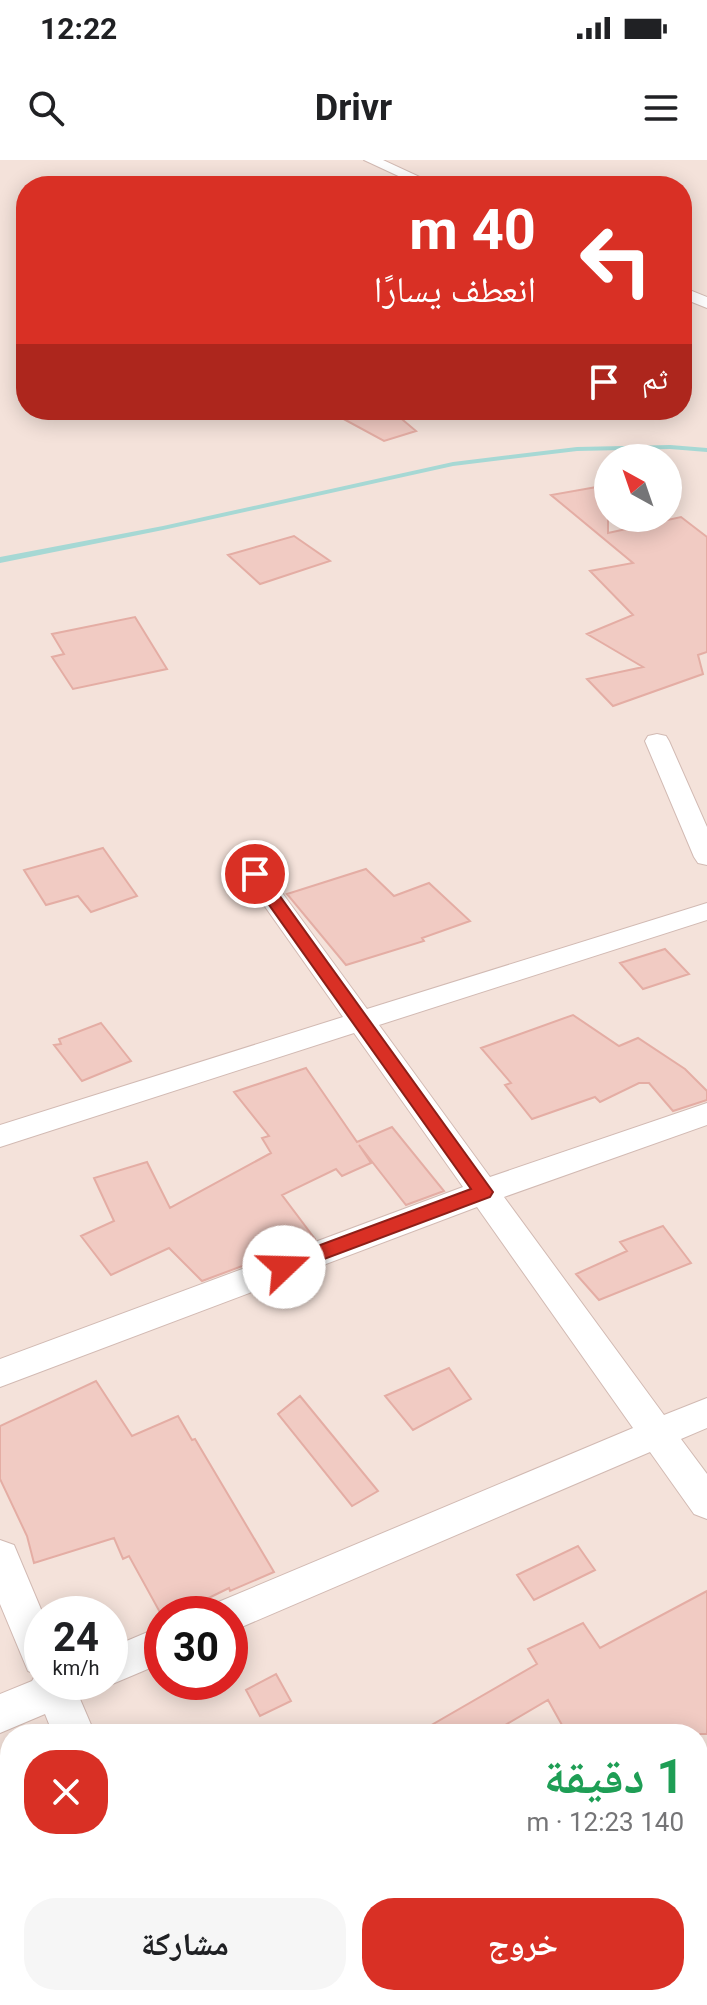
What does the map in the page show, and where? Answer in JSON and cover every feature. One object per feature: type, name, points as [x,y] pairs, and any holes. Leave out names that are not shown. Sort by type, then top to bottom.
[{"type":"street","points":[[371,160],[409,176]]},
{"type":"street","points":[[657,741],[705,850]]},
{"type":"street","points":[[255,874],[707,1503]]},
{"type":"street","points":[[0,1136],[707,911]]},
{"type":"street","points":[[0,1373],[483,1192],[707,1114]]},
{"type":"street","points":[[248,1607],[707,1412]]},
{"type":"street","points":[[0,1557],[24,1609]]},
{"type":"street","points":[[0,1714],[24,1699]]},
{"type":"street","points":[[63,1700],[71,1724]]},
{"type":"shaded area","points":[[0,160],[707,160],[707,1724],[0,1724]]},
{"type":"building","points":[[345,420],[403,420],[416,431],[384,441]]},
{"type":"building","points":[[594,487],[594,531],[551,495]]},
{"type":"building","points":[[682,518],[707,537],[707,652],[698,655],[703,674],[613,706],[587,679],[643,667],[587,634],[633,615],[590,571],[633,563],[596,532],[682,532]]},
{"type":"building","points":[[294,536],[330,561],[260,584],[228,555]]},
{"type":"building","points":[[135,617],[167,669],[73,689],[52,657],[64,654],[52,634]]},
{"type":"building","points":[[103,848],[137,896],[91,912],[78,896],[46,905],[24,870]]},
{"type":"building","points":[[366,869],[394,896],[429,883],[470,921],[422,938],[424,941],[346,965],[287,894]]},
{"type":"building","points":[[665,949],[689,974],[643,989],[620,963]]},
{"type":"building","points":[[573,1015],[619,1046],[638,1038],[685,1069],[707,1091],[707,1100],[673,1111],[649,1083],[639,1083],[600,1102],[595,1097],[532,1119],[505,1085],[511,1083],[481,1048]]},
{"type":"building","points":[[101,1023],[131,1061],[82,1081],[54,1045],[61,1044],[59,1039]]},
{"type":"building","points":[[306,1068],[357,1142],[392,1127],[444,1191],[406,1205],[359,1145],[371,1163],[342,1176],[336,1169],[282,1195],[315,1239],[202,1281],[169,1248],[111,1275],[81,1236],[114,1221],[94,1178],[147,1162],[170,1208],[271,1153],[262,1138],[269,1136],[234,1092]]},
{"type":"building","points":[[663,1226],[691,1263],[599,1300],[576,1274],[627,1251],[620,1242]]},
{"type":"building","points":[[449,1368],[471,1399],[413,1430],[385,1396]]},
{"type":"building","points":[[96,1381],[132,1436],[178,1416],[192,1440],[195,1439],[274,1572],[213,1596],[151,1596],[129,1556],[123,1559],[114,1538],[34,1563],[27,1536],[0,1479],[0,1426]]},
{"type":"building","points":[[300,1396],[378,1491],[352,1506],[278,1414]]},
{"type":"building","points":[[578,1546],[595,1570],[534,1600],[517,1575]]},
{"type":"building","points":[[707,1591],[707,1724],[561,1724],[548,1700],[507,1724],[433,1724],[537,1664],[528,1649],[583,1623],[600,1648]]},
{"type":"building","points":[[276,1674],[291,1701],[260,1716],[248,1689]]},
{"type":"waterway","points":[[0,560],[163,528],[453,464],[577,449],[670,447],[707,450]]},
{"type":"route","points":[[255,874],[483,1192],[284,1267]]}]
